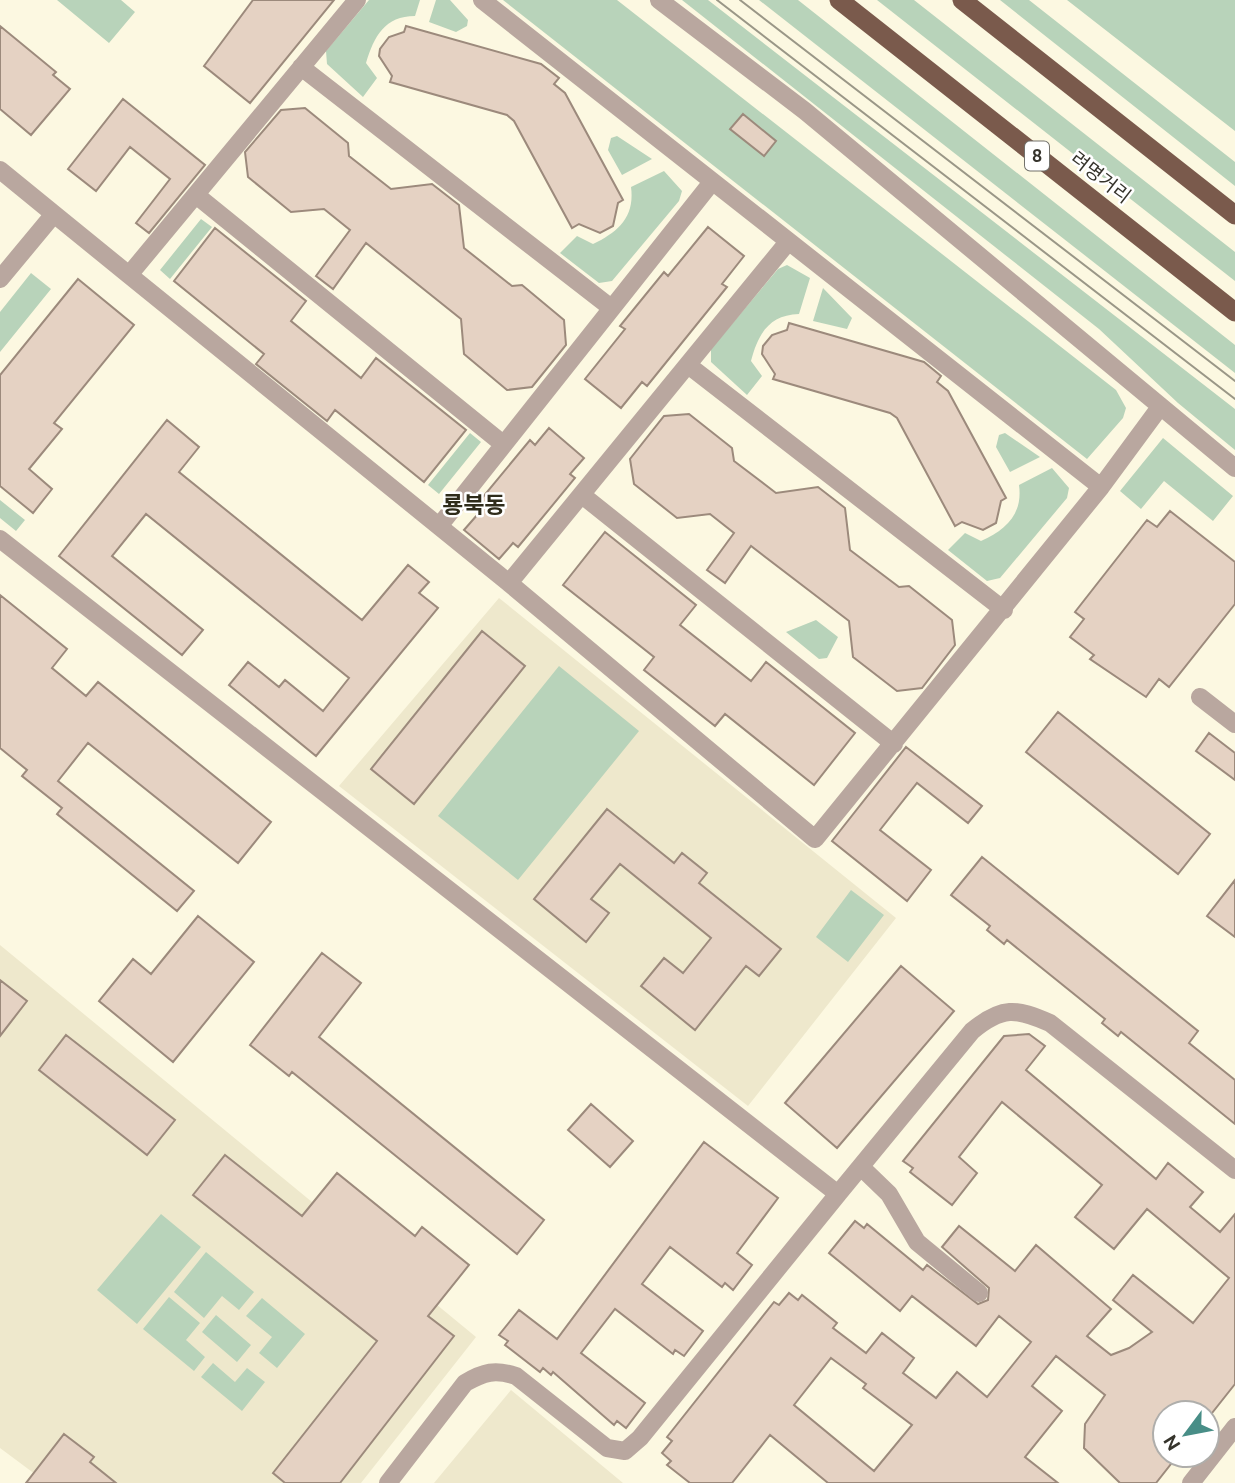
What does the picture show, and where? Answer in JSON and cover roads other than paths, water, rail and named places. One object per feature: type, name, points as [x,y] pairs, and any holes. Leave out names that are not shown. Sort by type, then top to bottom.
[{"type":"highway","name":"려명거리","points":[[839,0],[1235,312]]},
{"type":"highway","points":[[962,0],[1235,215]]},
{"type":"street","points":[[130,275],[358,0]]},
{"type":"street","points":[[482,0],[1101,487]]},
{"type":"street","points":[[659,0],[805,111],[1235,468]]},
{"type":"street","points":[[301,67],[610,307]]},
{"type":"street","points":[[0,170],[440,525],[815,839],[1004,610],[1160,407]]},
{"type":"street","points":[[440,525],[610,307],[712,182]]},
{"type":"street","points":[[196,195],[503,444]]},
{"type":"street","points":[[0,279],[54,214]]},
{"type":"street","points":[[509,583],[788,242]]},
{"type":"street","points":[[688,365],[1004,610]]},
{"type":"street","points":[[582,495],[894,744]]},
{"type":"street","points":[[0,539],[838,1194]]},
{"type":"street","points":[[1200,697],[1235,724]]},
{"type":"street","points":[[388,1483],[465,1383],[481,1374],[498,1370],[516,1377],[607,1448],[625,1451],[640,1438],[972,1031],[989,1017],[1007,1011],[1026,1013],[1050,1023],[1235,1171]]},
{"type":"street","points":[[861,1167],[889,1194],[917,1242],[979,1293]]},
{"type":"street","points":[[1191,1483],[1235,1427]]},
{"type":"tram line","points":[[717,0],[1235,399]]},
{"type":"tram line","points":[[740,0],[1235,381]]},
{"type":"district","name":"룡북동","points":[[474,505]]}]
